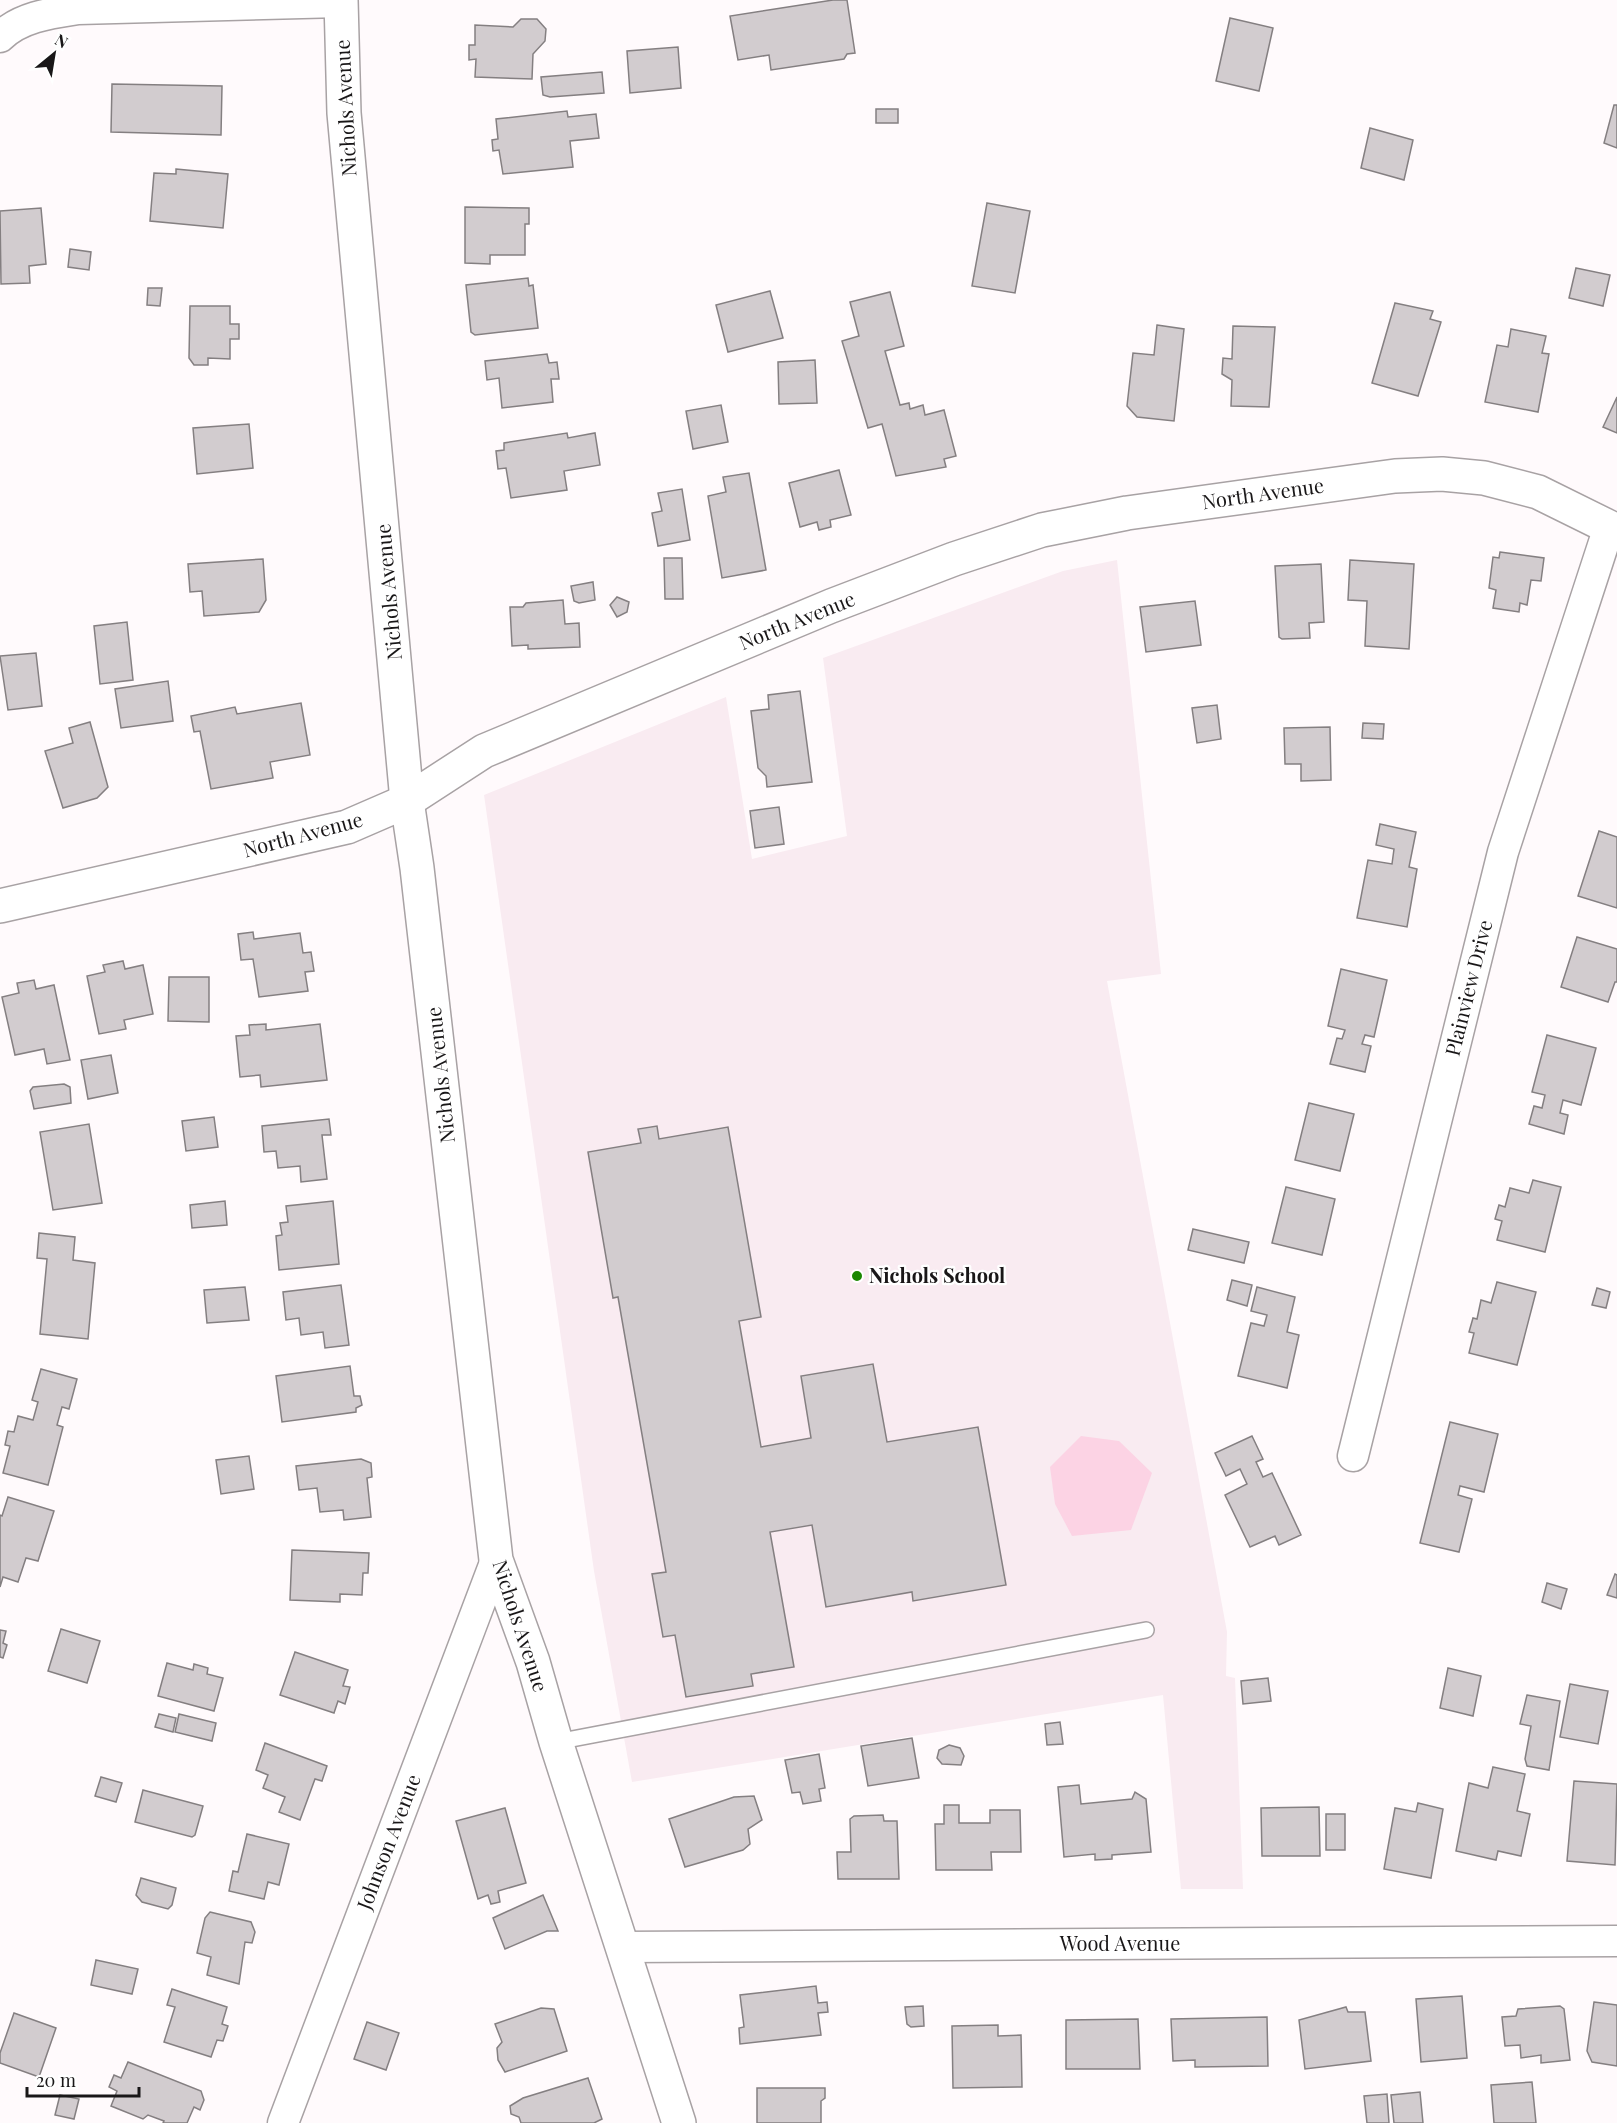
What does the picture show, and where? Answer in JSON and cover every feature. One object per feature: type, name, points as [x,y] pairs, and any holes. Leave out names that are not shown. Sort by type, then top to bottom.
[{"type":"main road","name":"Nichols Avenue","points":[[341,1],[344,113],[407,801],[417,868],[496,1560],[533,1662],[556,1742],[679,2123]]},
{"type":"main road","name":"North Avenue","points":[[0,906],[347,827],[407,801],[490,748],[831,606],[954,559],[1042,530],[1127,513],[1395,476],[1442,474],[1484,478],[1538,492],[1613,529]]},
{"type":"street","points":[[0,37],[25,21],[50,13],[78,9],[341,1]]},
{"type":"street","name":"Plainview Drive","points":[[1353,1456],[1503,852],[1613,529]]},
{"type":"street","name":"Johnson Avenue","points":[[283,2123],[496,1560]]},
{"type":"street","name":"Wood Avenue","points":[[622,1947],[1617,1941]]},
{"type":"lane","points":[[556,1742],[1146,1630]]},
{"type":"shaded area","name":"Nichols School","points":[[1117,560],[1161,974],[1107,981],[1227,1632],[1226,1676],[1235,1678],[1243,1889],[1181,1889],[1163,1695],[632,1782],[594,1571],[484,795],[726,697],[752,859],[847,836],[823,658],[1063,571]]},
{"type":"shaded area","points":[[1081,1436],[1119,1441],[1152,1473],[1131,1530],[1072,1536],[1055,1504],[1050,1467]]},
{"type":"building","points":[[833,0],[847,0],[855,53],[847,54],[844,59],[771,70],[769,55],[738,60],[730,16]]},
{"type":"building","points":[[1230,18],[1273,28],[1259,91],[1216,81]]},
{"type":"building","points":[[521,19],[537,19],[546,29],[545,41],[533,54],[532,79],[475,77],[476,59],[469,60],[469,45],[475,45],[475,25],[513,27]]},
{"type":"building","points":[[678,47],[681,88],[630,93],[627,51]]},
{"type":"building","points":[[602,72],[604,93],[550,97],[543,95],[541,77]]},
{"type":"building","points":[[112,84],[222,86],[221,135],[111,132]]},
{"type":"building","points":[[1614,105],[1617,105],[1617,148],[1604,143]]},
{"type":"building","points":[[876,109],[898,109],[898,123],[876,123]]},
{"type":"building","points":[[567,111],[568,117],[596,114],[599,138],[570,141],[573,167],[503,174],[499,150],[493,151],[492,140],[498,139],[496,119]]},
{"type":"building","points":[[1370,128],[1413,140],[1404,180],[1361,168]]},
{"type":"building","points":[[176,169],[228,174],[223,228],[150,221],[154,173],[176,174]]},
{"type":"building","points":[[987,203],[1030,211],[1015,293],[972,286]]},
{"type":"building","points":[[465,207],[529,208],[529,224],[525,224],[525,255],[490,255],[490,264],[465,263]]},
{"type":"building","points":[[41,208],[46,264],[29,266],[30,283],[1,284],[0,211]]},
{"type":"building","points":[[70,249],[91,252],[89,270],[68,267]]},
{"type":"building","points":[[1576,268],[1610,275],[1603,306],[1569,298]]},
{"type":"building","points":[[528,278],[529,286],[533,285],[538,328],[475,335],[471,332],[466,285]]},
{"type":"building","points":[[148,288],[162,288],[160,306],[147,305]]},
{"type":"building","points":[[770,291],[783,338],[728,352],[716,305]]},
{"type":"building","points":[[890,292],[904,346],[885,351],[900,405],[909,403],[910,409],[923,405],[925,415],[944,410],[956,456],[944,459],[946,467],[896,476],[882,424],[868,428],[842,341],[859,336],[850,302]]},
{"type":"building","points":[[1395,303],[1433,311],[1430,319],[1441,322],[1418,396],[1372,383]]},
{"type":"building","points":[[190,306],[230,306],[230,324],[239,324],[239,339],[230,339],[230,359],[208,358],[208,365],[194,365],[189,358]]},
{"type":"building","points":[[1157,325],[1184,329],[1174,421],[1137,417],[1127,406],[1133,353],[1154,355]]},
{"type":"building","points":[[1233,326],[1275,327],[1269,407],[1231,406],[1232,380],[1222,374],[1223,358],[1232,359]]},
{"type":"building","points":[[1511,329],[1546,336],[1542,353],[1549,354],[1538,412],[1485,402],[1497,345],[1508,347]]},
{"type":"building","points":[[547,354],[549,363],[557,362],[559,379],[551,379],[553,402],[502,408],[499,378],[487,380],[485,361]]},
{"type":"building","points":[[815,360],[817,403],[779,404],[778,362]]},
{"type":"building","points":[[1617,397],[1617,433],[1603,427]]},
{"type":"building","points":[[721,405],[728,442],[693,449],[686,411]]},
{"type":"building","points":[[249,424],[253,468],[197,474],[193,428]]},
{"type":"building","points":[[567,433],[568,438],[595,433],[600,465],[564,471],[567,490],[511,498],[506,468],[498,469],[496,451],[504,450],[504,443]]},
{"type":"building","points":[[839,470],[851,515],[830,520],[831,527],[819,530],[817,522],[800,527],[789,483]]},
{"type":"building","points":[[749,473],[766,570],[722,578],[708,496],[726,492],[723,477]]},
{"type":"building","points":[[682,489],[690,540],[658,546],[652,513],[662,511],[658,493]]},
{"type":"building","points":[[1500,552],[1544,558],[1541,581],[1531,580],[1527,605],[1520,603],[1519,612],[1493,608],[1496,590],[1489,588],[1493,557],[1499,558]]},
{"type":"building","points":[[664,558],[682,558],[683,599],[665,599]]},
{"type":"building","points":[[263,559],[266,600],[259,612],[204,616],[202,591],[190,592],[188,564]]},
{"type":"building","points":[[1350,560],[1414,564],[1409,649],[1365,646],[1367,601],[1348,600]]},
{"type":"building","points":[[1321,564],[1324,622],[1309,623],[1310,638],[1282,639],[1279,637],[1275,566]]},
{"type":"building","points":[[593,582],[595,600],[579,603],[574,601],[571,586]]},
{"type":"building","points":[[617,597],[629,602],[627,612],[617,617],[610,605]]},
{"type":"building","points":[[563,600],[565,624],[579,623],[580,647],[528,649],[528,645],[512,646],[510,607],[523,607],[526,603]]},
{"type":"building","points":[[1195,601],[1201,645],[1146,652],[1140,607]]},
{"type":"building","points":[[127,622],[133,680],[100,684],[94,626]]},
{"type":"building","points":[[36,653],[42,706],[8,710],[0,656]]},
{"type":"building","points":[[168,681],[173,721],[121,728],[115,689]]},
{"type":"building","points":[[800,691],[812,782],[767,787],[766,776],[758,768],[751,711],[769,709],[768,695]]},
{"type":"building","points":[[301,703],[310,755],[270,762],[273,778],[211,789],[200,731],[194,732],[191,716],[235,707],[237,714]]},
{"type":"building","points":[[1217,705],[1221,739],[1197,743],[1192,708]]},
{"type":"building","points":[[90,722],[108,787],[97,798],[63,808],[45,751],[73,743],[69,728]]},
{"type":"building","points":[[1363,723],[1384,724],[1383,739],[1362,738]]},
{"type":"building","points":[[1330,727],[1331,780],[1301,781],[1301,764],[1285,764],[1284,728]]},
{"type":"building","points":[[779,807],[784,844],[755,848],[750,811]]},
{"type":"building","points":[[1380,824],[1416,832],[1409,867],[1417,869],[1407,927],[1357,918],[1368,860],[1392,864],[1394,849],[1376,845]]},
{"type":"building","points":[[1599,831],[1617,837],[1617,908],[1578,896]]},
{"type":"building","points":[[253,932],[254,939],[300,933],[303,953],[311,952],[314,971],[305,972],[308,991],[259,997],[253,959],[241,960],[238,934]]},
{"type":"building","points":[[1577,937],[1617,949],[1617,982],[1615,982],[1608,1002],[1561,987]]},
{"type":"building","points":[[123,961],[125,969],[143,965],[153,1014],[124,1020],[126,1029],[99,1034],[87,976],[105,972],[103,965]]},
{"type":"building","points":[[1341,969],[1387,980],[1374,1037],[1365,1035],[1362,1044],[1371,1046],[1365,1072],[1330,1064],[1337,1038],[1342,1039],[1345,1030],[1328,1026]]},
{"type":"building","points":[[169,977],[209,977],[209,1022],[168,1021]]},
{"type":"building","points":[[34,980],[36,989],[54,985],[70,1060],[47,1064],[44,1049],[15,1055],[2,997],[19,993],[17,983]]},
{"type":"building","points":[[266,1024],[266,1030],[320,1024],[327,1080],[261,1087],[260,1075],[240,1077],[236,1036],[250,1035],[249,1025]]},
{"type":"building","points":[[1547,1035],[1596,1048],[1581,1105],[1563,1100],[1560,1113],[1568,1115],[1564,1134],[1529,1124],[1534,1106],[1542,1108],[1545,1095],[1532,1092]]},
{"type":"building","points":[[111,1055],[118,1093],[88,1099],[81,1060]]},
{"type":"building","points":[[64,1084],[70,1087],[71,1103],[34,1109],[30,1091],[33,1087]]},
{"type":"building","points":[[1309,1103],[1354,1114],[1340,1171],[1295,1160]]},
{"type":"building","points":[[214,1117],[218,1147],[186,1151],[182,1121]]},
{"type":"building","points":[[329,1119],[331,1135],[322,1135],[327,1179],[301,1182],[300,1166],[278,1168],[276,1151],[264,1152],[262,1126]]},
{"type":"building","points":[[89,1124],[102,1203],[53,1210],[40,1132]]},
{"type":"building","points":[[657,1126],[659,1139],[728,1127],[761,1317],[739,1321],[761,1447],[811,1438],[801,1376],[873,1364],[887,1442],[978,1427],[1006,1585],[913,1601],[912,1592],[826,1607],[812,1525],[770,1532],[794,1667],[751,1674],[753,1686],[686,1697],[675,1635],[663,1637],[652,1574],[666,1572],[618,1297],[613,1298],[588,1152],[641,1143],[638,1129]]},
{"type":"building","points":[[1533,1180],[1561,1187],[1545,1252],[1497,1240],[1502,1221],[1495,1219],[1499,1205],[1505,1207],[1510,1188],[1529,1193]]},
{"type":"building","points":[[1286,1187],[1335,1199],[1322,1255],[1272,1243]]},
{"type":"building","points":[[225,1201],[227,1225],[192,1228],[190,1205]]},
{"type":"building","points":[[333,1201],[339,1264],[279,1270],[276,1236],[282,1235],[280,1223],[288,1222],[286,1206]]},
{"type":"building","points":[[1193,1229],[1249,1242],[1244,1263],[1188,1250]]},
{"type":"building","points":[[39,1233],[75,1237],[73,1260],[95,1263],[88,1339],[40,1334],[47,1259],[37,1258]]},
{"type":"building","points":[[1232,1280],[1252,1285],[1247,1306],[1227,1300]]},
{"type":"building","points":[[1497,1282],[1536,1292],[1517,1365],[1469,1353],[1474,1333],[1469,1332],[1473,1318],[1477,1319],[1481,1300],[1491,1303]]},
{"type":"building","points":[[341,1285],[349,1345],[325,1348],[323,1332],[301,1335],[299,1318],[286,1320],[283,1292]]},
{"type":"building","points":[[245,1287],[249,1320],[207,1323],[204,1290]]},
{"type":"building","points":[[1257,1287],[1295,1297],[1287,1332],[1299,1335],[1287,1388],[1238,1376],[1251,1323],[1264,1326],[1267,1315],[1251,1311]]},
{"type":"building","points":[[1597,1288],[1610,1292],[1606,1308],[1592,1305]]},
{"type":"building","points":[[350,1366],[354,1396],[360,1396],[362,1405],[356,1408],[356,1412],[282,1422],[276,1376]]},
{"type":"building","points":[[41,1369],[77,1379],[69,1409],[62,1407],[57,1425],[63,1427],[48,1485],[3,1473],[10,1446],[5,1445],[8,1431],[14,1432],[18,1416],[33,1420],[38,1402],[32,1400]]},
{"type":"building","points":[[1450,1422],[1498,1434],[1484,1492],[1460,1486],[1458,1495],[1472,1499],[1459,1552],[1420,1543]]},
{"type":"building","points":[[1252,1436],[1263,1459],[1256,1462],[1263,1477],[1272,1473],[1301,1535],[1279,1545],[1275,1536],[1250,1547],[1225,1495],[1247,1484],[1240,1469],[1226,1476],[1215,1453]]},
{"type":"building","points":[[249,1456],[254,1489],[221,1494],[216,1460]]},
{"type":"building","points":[[361,1459],[371,1463],[372,1477],[367,1478],[371,1517],[344,1520],[343,1510],[320,1512],[317,1488],[299,1490],[296,1466]]},
{"type":"building","points":[[8,1497],[54,1511],[38,1561],[26,1558],[18,1582],[3,1577],[0,1587],[0,1515],[2,1516]]},
{"type":"building","points":[[292,1550],[369,1553],[368,1573],[363,1573],[362,1595],[340,1594],[340,1602],[290,1600]]},
{"type":"building","points":[[1615,1574],[1617,1575],[1617,1598],[1607,1595]]},
{"type":"building","points":[[1547,1583],[1567,1589],[1561,1609],[1542,1602]]},
{"type":"building","points":[[61,1629],[100,1641],[87,1683],[48,1671]]},
{"type":"building","points":[[0,1630],[6,1631],[3,1643],[7,1645],[3,1658],[0,1657]]},
{"type":"building","points":[[295,1652],[348,1670],[343,1686],[350,1687],[345,1704],[338,1701],[334,1713],[280,1695]]},
{"type":"building","points":[[167,1663],[193,1670],[194,1664],[208,1668],[207,1674],[223,1678],[214,1711],[158,1696]]},
{"type":"building","points":[[1448,1668],[1481,1676],[1473,1716],[1440,1708]]},
{"type":"building","points":[[1268,1678],[1271,1701],[1243,1704],[1241,1681]]},
{"type":"building","points":[[1570,1684],[1608,1691],[1598,1744],[1560,1737]]},
{"type":"building","points":[[1527,1695],[1560,1701],[1549,1770],[1527,1766],[1525,1759],[1531,1726],[1520,1724]]},
{"type":"building","points":[[159,1714],[176,1718],[173,1732],[155,1727]]},
{"type":"building","points":[[179,1714],[216,1723],[212,1741],[175,1732]]},
{"type":"building","points":[[1060,1722],[1063,1744],[1047,1745],[1045,1724]]},
{"type":"building","points":[[912,1738],[919,1778],[868,1786],[861,1746]]},
{"type":"building","points":[[265,1743],[327,1766],[322,1781],[315,1779],[300,1820],[279,1812],[285,1797],[263,1788],[268,1775],[256,1770]]},
{"type":"building","points":[[949,1745],[960,1748],[964,1756],[961,1765],[942,1764],[937,1758],[939,1750]]},
{"type":"building","points":[[819,1754],[825,1788],[819,1789],[821,1801],[803,1804],[800,1792],[792,1793],[785,1760]]},
{"type":"building","points":[[1493,1767],[1525,1774],[1517,1811],[1530,1814],[1521,1856],[1498,1851],[1496,1860],[1456,1851],[1469,1783],[1488,1788]]},
{"type":"building","points":[[101,1777],[122,1783],[116,1802],[95,1796]]},
{"type":"building","points":[[1574,1781],[1617,1784],[1615,1865],[1567,1861]]},
{"type":"building","points":[[1079,1785],[1081,1804],[1132,1799],[1135,1792],[1146,1799],[1151,1852],[1112,1855],[1112,1859],[1095,1860],[1095,1854],[1064,1857],[1058,1787]]},
{"type":"building","points":[[143,1790],[203,1806],[195,1835],[192,1837],[135,1822]]},
{"type":"building","points":[[754,1796],[762,1820],[748,1829],[750,1844],[743,1850],[685,1867],[669,1819],[734,1797]]},
{"type":"building","points":[[1418,1803],[1443,1809],[1431,1878],[1384,1869],[1395,1808],[1416,1812]]},
{"type":"building","points":[[944,1805],[959,1805],[959,1823],[990,1823],[990,1810],[1020,1810],[1021,1852],[991,1852],[992,1870],[936,1870],[935,1824],[944,1824]]},
{"type":"building","points":[[1319,1807],[1320,1856],[1262,1856],[1261,1808]]},
{"type":"building","points":[[505,1808],[526,1883],[498,1891],[500,1902],[491,1904],[488,1895],[478,1899],[456,1821]]},
{"type":"building","points":[[1326,1814],[1345,1814],[1345,1850],[1326,1850]]},
{"type":"building","points":[[883,1815],[884,1821],[897,1821],[899,1879],[838,1879],[837,1852],[851,1852],[850,1819],[854,1816]]},
{"type":"building","points":[[247,1834],[289,1844],[279,1885],[268,1882],[264,1899],[229,1891],[233,1871],[238,1872]]},
{"type":"building","points":[[141,1878],[176,1888],[172,1905],[168,1909],[142,1902],[136,1895]]},
{"type":"building","points":[[543,1895],[558,1931],[547,1931],[505,1949],[493,1918]]},
{"type":"building","points":[[210,1912],[251,1922],[255,1932],[252,1943],[245,1942],[239,1984],[207,1975],[211,1957],[197,1953],[205,1918]]},
{"type":"building","points":[[96,1960],[138,1969],[132,1994],[91,1985]]},
{"type":"building","points":[[816,1986],[818,2003],[827,2002],[828,2012],[818,2013],[821,2035],[740,2044],[739,2028],[744,2027],[740,1995]]},
{"type":"building","points":[[172,1989],[227,2007],[222,2024],[228,2026],[223,2041],[217,2040],[211,2057],[164,2042],[175,2007],[167,2005]]},
{"type":"building","points":[[1462,1996],[1467,2058],[1421,2062],[1416,1999]]},
{"type":"building","points":[[1594,2002],[1617,2005],[1617,2066],[1592,2062],[1587,2051]]},
{"type":"building","points":[[923,2006],[924,2026],[911,2027],[907,2024],[905,2007]]},
{"type":"building","points":[[1560,2006],[1564,2009],[1570,2060],[1541,2063],[1541,2055],[1521,2058],[1520,2045],[1505,2046],[1502,2017],[1516,2016],[1518,2009]]},
{"type":"building","points":[[1346,2007],[1348,2012],[1365,2012],[1371,2061],[1305,2069],[1299,2020]]},
{"type":"building","points":[[541,2008],[554,2009],[567,2051],[505,2072],[498,2060],[497,2048],[502,2042],[495,2024]]},
{"type":"building","points":[[14,2013],[56,2028],[39,2077],[0,2063],[0,2053]]},
{"type":"building","points":[[1267,2017],[1268,2066],[1195,2067],[1195,2060],[1173,2061],[1171,2019]]},
{"type":"building","points":[[1138,2019],[1140,2069],[1066,2069],[1066,2020]]},
{"type":"building","points":[[367,2022],[399,2033],[386,2070],[354,2059]]},
{"type":"building","points":[[998,2025],[998,2036],[1021,2035],[1022,2087],[953,2088],[952,2026]]},
{"type":"building","points":[[128,2062],[201,2091],[204,2100],[200,2110],[194,2107],[187,2123],[163,2123],[164,2121],[148,2115],[143,2119],[111,2106],[117,2091],[109,2087],[114,2075],[121,2078]]},
{"type":"building","points":[[588,2078],[602,2119],[594,2123],[521,2123],[519,2117],[511,2114],[510,2106],[523,2098]]},
{"type":"building","points":[[1532,2082],[1536,2123],[1494,2123],[1491,2085]]},
{"type":"building","points":[[757,2088],[825,2088],[825,2098],[821,2101],[821,2123],[757,2123]]},
{"type":"building","points":[[1420,2092],[1423,2123],[1394,2123],[1391,2095]]},
{"type":"building","points":[[1387,2094],[1389,2123],[1367,2123],[1364,2096]]},
{"type":"building","points":[[60,2095],[79,2099],[74,2119],[55,2115]]},
{"type":"place","name":"Nichols School","points":[[857,1276]]}]
